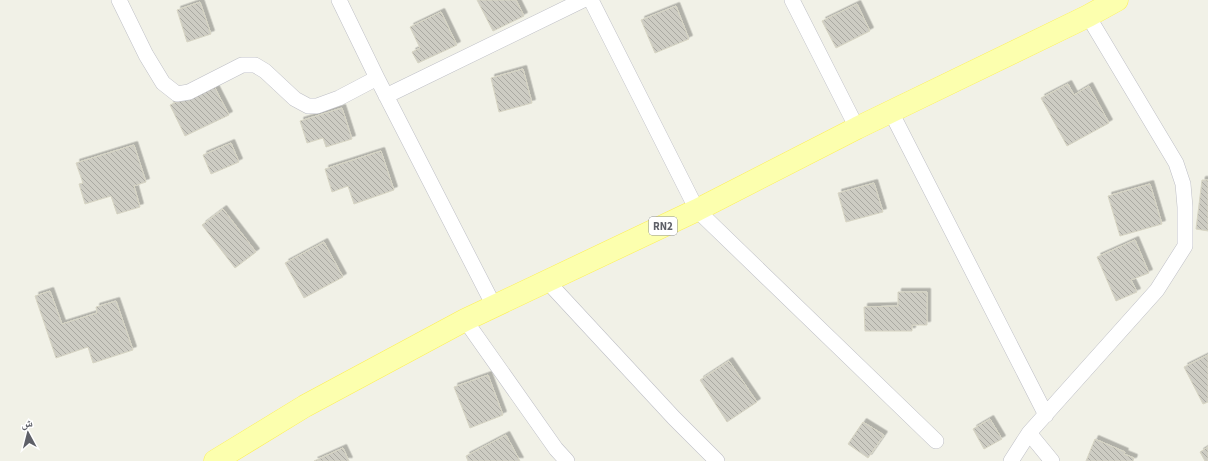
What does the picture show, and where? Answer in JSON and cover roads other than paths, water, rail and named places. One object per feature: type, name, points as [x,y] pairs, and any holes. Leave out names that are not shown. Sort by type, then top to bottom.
[{"type":"main road","name":"RN2","points":[[215,461],[305,406],[466,320],[697,210],[857,128],[1088,16],[1117,0]]},
{"type":"street","points":[[119,0],[146,55],[163,83],[177,94],[189,92],[242,65],[255,65],[266,71],[295,99],[308,106],[317,106],[339,98],[377,78]]},
{"type":"street","points":[[339,0],[386,96],[494,306]]},
{"type":"street","points":[[386,96],[583,0]]},
{"type":"street","points":[[591,0],[697,210],[936,441]]},
{"type":"street","points":[[792,0],[857,128]]},
{"type":"street","points":[[1011,461],[1029,433],[1157,290],[1185,246],[1185,207],[1183,184],[1176,163],[1088,16]]},
{"type":"street","points":[[891,112],[1046,415]]},
{"type":"street","points":[[547,281],[674,418],[717,461]]},
{"type":"street","points":[[466,320],[556,449],[567,461]]},
{"type":"street","points":[[1029,433],[1052,461]]}]
